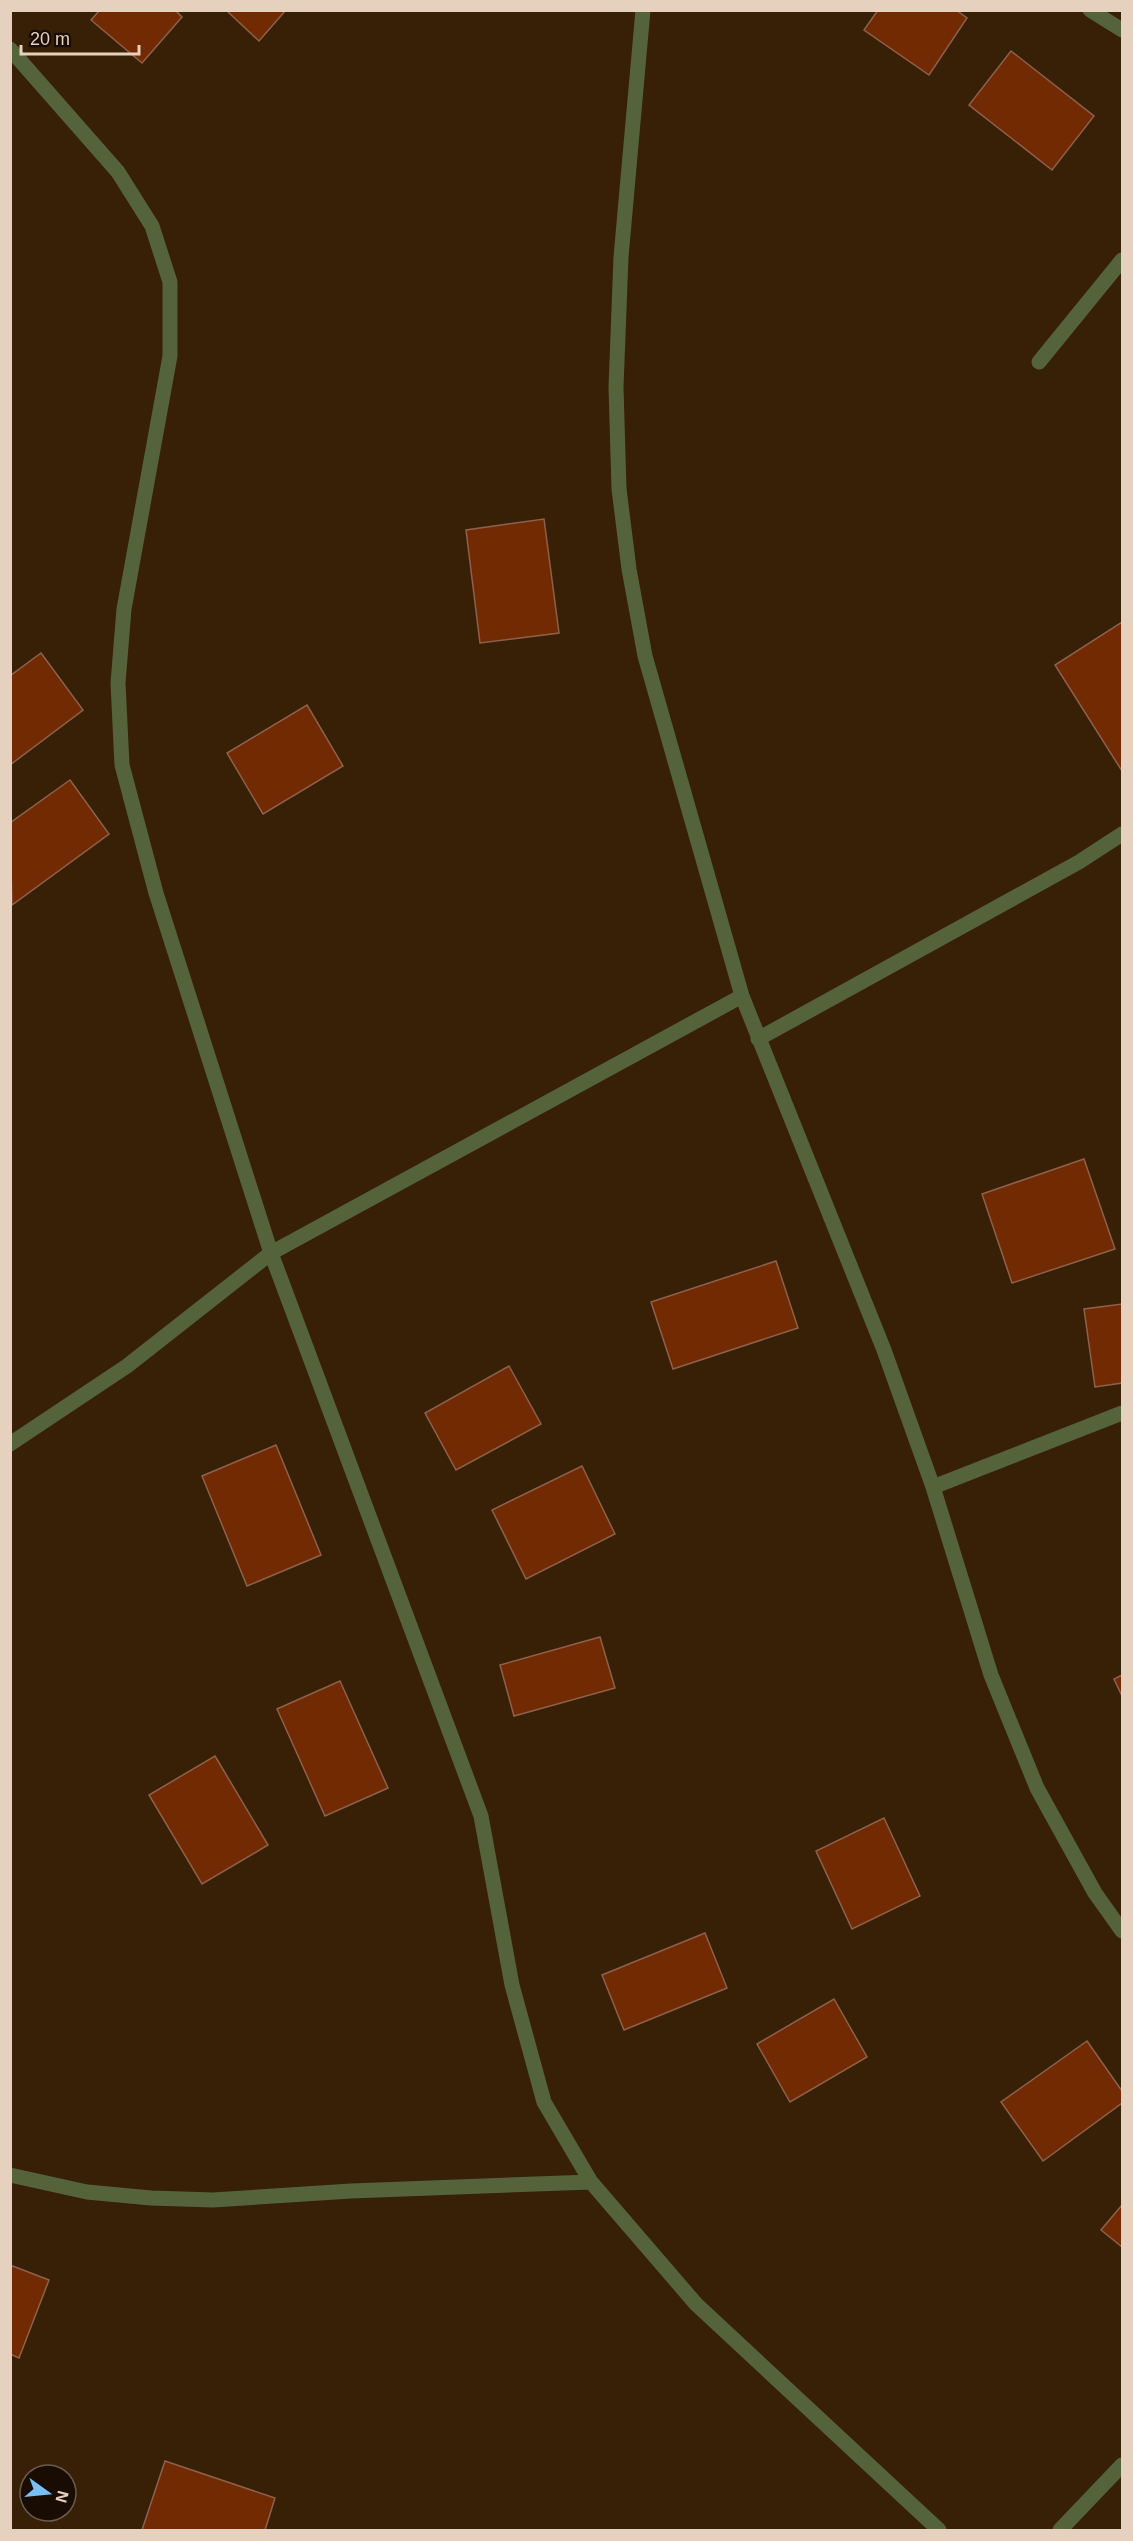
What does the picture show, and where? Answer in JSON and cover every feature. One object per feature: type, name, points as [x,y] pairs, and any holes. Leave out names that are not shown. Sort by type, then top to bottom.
[{"type":"street","points":[[643,10],[621,257],[616,387],[619,489],[629,569],[645,656],[742,996],[884,1350],[933,1487],[991,1675],[1037,1788],[1095,1893],[1122,1931]]},
{"type":"street","points":[[1090,10],[1122,30]]},
{"type":"street","points":[[10,49],[118,172],[152,226],[170,282],[170,356],[124,609],[118,683],[122,765],[156,893],[270,1252],[481,1816],[512,1985],[544,2102],[591,2182],[696,2304],[939,2530]]},
{"type":"street","points":[[1039,362],[1122,260]]},
{"type":"street","points":[[758,1039],[1058,873],[1122,834]]},
{"type":"street","points":[[10,1444],[127,1366],[270,1252],[742,996]]},
{"type":"street","points":[[933,1487],[1122,1413]]},
{"type":"street","points":[[10,2175],[87,2192],[151,2198],[213,2199],[591,2182]]},
{"type":"street","points":[[1060,2530],[1122,2465]]},
{"type":"building","points":[[100,10],[175,10],[182,17],[142,63],[91,20]]},
{"type":"building","points":[[226,10],[286,10],[259,41]]},
{"type":"building","points":[[878,10],[956,10],[967,18],[929,75],[864,30]]},
{"type":"building","points":[[1011,51],[1094,116],[1052,170],[969,105]]},
{"type":"building","points":[[544,519],[559,633],[480,643],[466,530]]},
{"type":"building","points":[[1122,622],[1122,771],[1055,665]]},
{"type":"building","points":[[41,653],[83,710],[10,765],[10,676]]},
{"type":"building","points":[[307,705],[343,766],[263,814],[227,753]]},
{"type":"building","points":[[70,780],[109,834],[12,905],[10,823]]},
{"type":"building","points":[[1084,1159],[1115,1249],[1012,1283],[982,1194]]},
{"type":"building","points":[[776,1261],[798,1328],[673,1369],[651,1302]]},
{"type":"building","points":[[1122,1304],[1122,1383],[1095,1387],[1084,1309]]},
{"type":"building","points":[[509,1366],[541,1424],[456,1470],[425,1413]]},
{"type":"building","points":[[276,1445],[321,1555],[247,1586],[202,1476]]},
{"type":"building","points":[[582,1466],[615,1534],[526,1579],[492,1510]]},
{"type":"building","points":[[600,1637],[615,1688],[514,1716],[500,1665]]},
{"type":"building","points":[[1122,1675],[1122,1696],[1114,1679]]},
{"type":"building","points":[[340,1681],[388,1788],[325,1816],[277,1709]]},
{"type":"building","points":[[215,1756],[268,1845],[202,1884],[149,1795]]},
{"type":"building","points":[[884,1818],[920,1896],[852,1929],[816,1851]]},
{"type":"building","points":[[705,1933],[727,1988],[624,2030],[602,1975]]},
{"type":"building","points":[[834,1999],[867,2057],[790,2102],[757,2044]]},
{"type":"building","points":[[1087,2041],[1122,2091],[1122,2103],[1043,2161],[1001,2102]]},
{"type":"building","points":[[1122,2205],[1122,2247],[1101,2230]]},
{"type":"building","points":[[10,2265],[49,2280],[19,2358],[10,2354]]},
{"type":"building","points":[[165,2461],[275,2498],[265,2530],[142,2530]]}]
